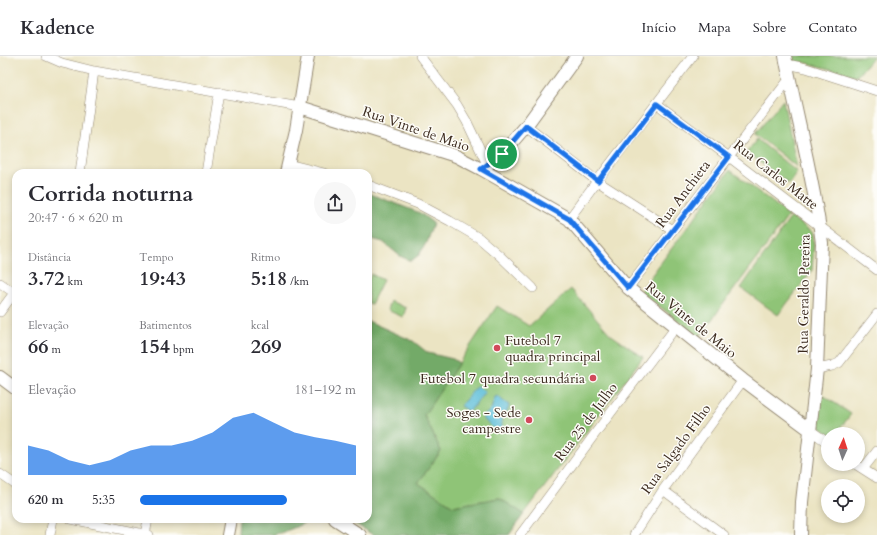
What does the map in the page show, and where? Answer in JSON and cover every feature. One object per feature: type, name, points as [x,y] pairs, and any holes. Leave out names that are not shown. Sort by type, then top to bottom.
[{"type":"street","name":"Rua Vinte de Maio","points":[[46,56],[62,63],[94,71],[300,107],[484,166],[569,219],[628,288],[743,380],[821,438]]},
{"type":"street","points":[[287,168],[296,130],[308,56]]},
{"type":"street","points":[[420,56],[457,105],[467,122],[484,166],[502,154],[526,126],[577,56]]},
{"type":"street","points":[[569,219],[693,56]]},
{"type":"street","points":[[786,60],[877,92]]},
{"type":"street","name":"Rua Geraldo Pereira","points":[[786,60],[803,138],[822,243],[817,369],[802,502],[801,535]]},
{"type":"street","points":[[81,169],[94,71]]},
{"type":"street","name":"Rua Anchieta","points":[[628,288],[790,78]]},
{"type":"street","points":[[207,169],[219,92]]},
{"type":"street","name":"Rua Carlos Matte","points":[[657,104],[877,270]]},
{"type":"street","points":[[526,126],[598,181],[673,230]]},
{"type":"street","points":[[372,187],[418,204],[479,238],[533,288]]},
{"type":"street","points":[[0,283],[12,291]]},
{"type":"street","points":[[0,312],[12,297]]},
{"type":"street","points":[[817,369],[832,366],[839,362],[877,314]]},
{"type":"street","name":"Rua 25 de Julho","points":[[520,535],[676,327]]},
{"type":"street","points":[[0,377],[12,386]]},
{"type":"street","name":"Rua Salgado Filho","points":[[634,535],[663,490],[743,380]]},
{"type":"street","points":[[865,461],[877,450]]},
{"type":"street","points":[[865,471],[877,478]]},
{"type":"street","points":[[0,474],[12,482]]},
{"type":"street","points":[[663,490],[724,535]]},
{"type":"street","points":[[50,535],[52,523]]},
{"type":"street","points":[[90,523],[147,535],[148,523]]},
{"type":"street","points":[[228,535],[230,523]]},
{"type":"street","points":[[341,523],[360,535]]},
{"type":"green space","points":[[790,56],[874,56],[857,76],[803,62],[791,62]]},
{"type":"green space","points":[[783,100],[797,167],[755,134]]},
{"type":"green space","points":[[757,139],[797,172],[789,184],[747,152]]},
{"type":"green space","points":[[730,170],[789,215],[699,337],[640,291]]},
{"type":"green space","points":[[372,195],[420,213],[433,223],[426,243],[419,255],[411,261],[400,256],[383,242],[372,239]]},
{"type":"green space","points":[[791,217],[811,231],[814,244],[812,271],[778,315],[741,288]]},
{"type":"green space","points":[[372,274],[383,280],[372,302]]},
{"type":"green space","points":[[571,289],[610,334],[643,357],[524,514],[499,498],[453,506],[418,483],[441,451],[424,415],[497,306],[529,326]]},
{"type":"green space","points":[[390,301],[406,308],[403,317],[387,310]]},
{"type":"green space","points":[[372,323],[413,341],[428,353],[453,359],[459,363],[424,415],[441,451],[418,483],[453,506],[499,498],[524,514],[509,535],[373,535],[354,523],[372,523]]},
{"type":"green space","points":[[820,393],[851,414],[841,427],[821,428],[817,425]]},
{"type":"green space","points":[[239,523],[303,523],[279,533],[269,535],[239,535]]},
{"type":"water","points":[[477,386],[485,392],[469,412],[460,406]]},
{"type":"water","points":[[498,396],[509,405],[501,420],[503,428],[499,431],[493,428],[482,418],[491,409],[495,397]]},
{"type":"place","name":"Futebol 7 quadra principal","points":[[497,348]]},
{"type":"place","name":"Futebol 7 quadra secundária","points":[[593,378]]},
{"type":"place","name":"Soges - Sede campestre","points":[[529,420]]},
{"type":"route","points":[[657,104],[729,157],[628,288],[569,219],[481,169],[502,154],[526,126],[598,181],[657,104]]}]
